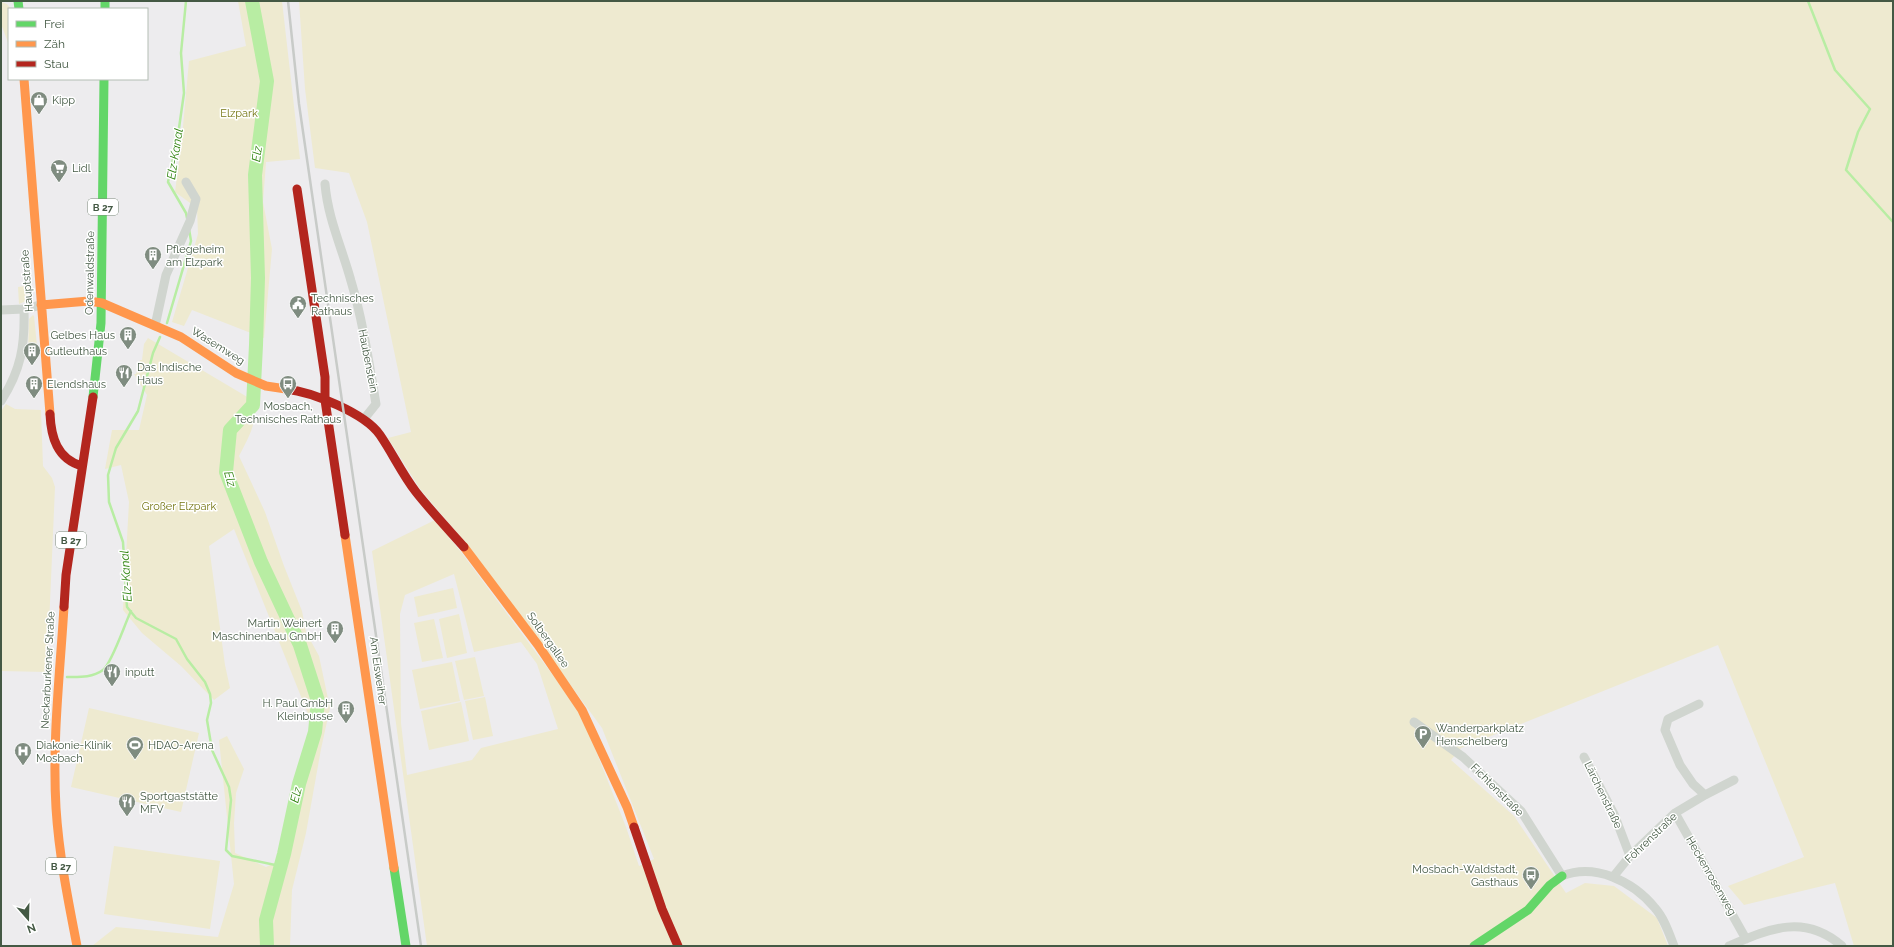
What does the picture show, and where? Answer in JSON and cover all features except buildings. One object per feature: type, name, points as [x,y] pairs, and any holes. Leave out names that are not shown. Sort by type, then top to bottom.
[{"type":"street","name":"Hauptstraße","points":[[24,80],[51,434],[60,452],[73,464],[82,466]]},
{"type":"street","name":"Odenwaldstraße","points":[[82,466],[96,379],[102,303],[104,80]]},
{"type":"street","points":[[155,326],[166,274],[188,225],[196,199],[186,182]]},
{"type":"street","name":"Haubenstein","points":[[325,184],[327,207],[351,281],[366,342],[376,404],[364,419]]},
{"type":"street","name":"Am Eisweiher","points":[[297,189],[325,378],[325,400],[406,946]]},
{"type":"street","name":"Wasemweg","points":[[41,305],[89,301],[102,303],[181,337],[236,373],[266,386],[297,390],[325,400]]},
{"type":"street","points":[[1,310],[24,309],[41,305]]},
{"type":"street","points":[[1,401],[12,384],[24,346],[24,309]]},
{"type":"street","name":"Solbergallee","points":[[325,400],[364,419],[380,435],[391,455],[416,492],[466,549],[529,633],[582,710],[627,807],[662,909],[678,946]]},
{"type":"street","name":"Neckarburkener Straße","points":[[77,946],[66,896],[58,842],[55,763],[64,602],[73,524],[82,466]]},
{"type":"street","points":[[1699,704],[1668,719],[1665,730],[1680,765],[1693,784],[1705,795]]},
{"type":"street","name":"Fichtenstraße","points":[[1414,722],[1464,757],[1521,811],[1562,876]]},
{"type":"street","name":"Lärchenstraße","points":[[1584,757],[1614,814],[1630,856]]},
{"type":"street","name":"Föhrenstraße","points":[[1613,877],[1630,856],[1675,813],[1734,780]]},
{"type":"street","name":"Heckenrosenweg","points":[[1675,813],[1746,939]]},
{"type":"street","points":[[1474,946],[1528,910],[1550,885],[1562,876],[1575,871],[1592,871],[1613,877],[1644,896],[1656,909],[1674,946]]},
{"type":"street","points":[[1728,946],[1779,927],[1800,926],[1817,931],[1833,939],[1842,946]]},
{"type":"green space","name":"Elzpark","points":[[238,1],[282,1],[300,159],[266,162],[263,202],[272,249],[264,338],[192,310],[184,326],[172,322],[198,234],[197,208],[175,192],[189,61],[246,46]]},
{"type":"green space","points":[[299,1],[1893,1],[1893,946],[1854,946],[1835,883],[1744,905],[1728,886],[1804,857],[1718,645],[1461,748],[1451,760],[1514,816],[1566,893],[1585,883],[1614,886],[1657,918],[1668,946],[427,946],[372,551],[435,520],[461,552],[581,713],[626,827],[639,866],[654,859],[602,728],[470,548],[420,489],[388,438],[411,432],[367,222],[349,173],[315,168],[305,89]],"holes":[[[454,574],[474,652],[521,642],[537,664],[558,729],[481,748],[472,760],[407,775],[401,723],[400,614],[405,595]]]},
{"type":"green space","points":[[1,2],[7,4],[10,8],[8,8],[8,42],[1,24]]},
{"type":"green space","points":[[32,285],[31,299],[19,304],[18,287]]},
{"type":"green space","points":[[33,315],[38,356],[28,353],[29,319]]},
{"type":"green space","name":"Großer Elzpark","points":[[148,338],[249,398],[254,413],[254,420],[250,434],[239,456],[265,512],[302,611],[306,632],[319,656],[330,708],[306,833],[292,890],[290,946],[92,946],[116,927],[218,937],[234,884],[219,740],[227,736],[244,769],[236,793],[234,823],[235,853],[266,867],[277,862],[314,729],[234,529],[209,546],[225,665],[230,688],[214,700],[181,666],[142,633],[123,610],[129,502],[121,465],[105,469],[112,430],[139,430],[147,395],[134,374],[136,374],[140,360],[142,360],[144,344]]},
{"type":"green space","points":[[6,404],[15,409],[41,410],[43,466],[52,478],[55,487],[47,672],[1,671],[1,411]]},
{"type":"green space","points":[[453,588],[457,608],[418,617],[414,597]]},
{"type":"green space","points":[[459,614],[467,653],[447,658],[439,619]]},
{"type":"green space","points":[[434,619],[443,658],[422,662],[414,623]]},
{"type":"green space","points":[[475,657],[484,696],[464,700],[455,661]]},
{"type":"green space","points":[[452,662],[460,701],[420,709],[412,670]]},
{"type":"green space","points":[[485,697],[493,736],[473,740],[465,701]]},
{"type":"green space","points":[[461,702],[469,741],[429,750],[421,711]]},
{"type":"green space","name":"HDAO-Arena","points":[[89,708],[199,733],[181,812],[71,787]]},
{"type":"green space","points":[[114,846],[220,861],[210,929],[104,914]]},
{"type":"waterway","name":"Elz-Kanal","points":[[186,1],[181,53],[184,93],[178,135],[168,182],[186,213],[187,218]]},
{"type":"waterway","name":"Elz","points":[[252,1],[267,81],[255,175],[258,278],[253,405],[230,430],[226,472],[261,562],[300,645],[318,701],[315,732],[299,784],[284,854],[266,920],[267,946]]},
{"type":"waterway","points":[[1808,1],[1835,70],[1870,109],[1858,132],[1846,170],[1893,222]]},
{"type":"waterway","name":"Elz-Kanal","points":[[167,323],[191,241],[189,229]]},
{"type":"waterway","name":"Elz-Kanal","points":[[160,337],[153,353],[138,411],[116,448],[108,475],[109,502],[123,542],[127,607],[136,618],[176,639],[187,659],[205,682],[210,694],[211,703],[207,720],[212,750],[229,787],[231,800],[226,850],[232,856],[280,866]]},
{"type":"waterway","points":[[67,677],[90,676],[99,673],[107,666],[131,611]]},
{"type":"railway","points":[[288,1],[299,104],[421,946]]},
{"type":"traffic: fast","points":[[18,1],[19,8]]},
{"type":"traffic: fast","points":[[105,1],[105,8]]},
{"type":"traffic: fast","points":[[93,397],[101,323],[104,80]]},
{"type":"traffic: fast","points":[[394,868],[406,946]]},
{"type":"traffic: fast","points":[[1474,946],[1528,910],[1550,885],[1562,876]]},
{"type":"traffic: slow","points":[[24,80],[50,414]]},
{"type":"traffic: slow","points":[[41,305],[89,301],[102,303],[181,337],[236,373],[266,386],[286,389]]},
{"type":"traffic: slow","points":[[345,535],[394,868]]},
{"type":"traffic: slow","points":[[464,547],[538,645],[582,710],[627,807],[634,827]]},
{"type":"traffic: slow","points":[[64,607],[57,707],[55,783],[57,826],[67,895],[77,946]]},
{"type":"traffic: jam","points":[[297,189],[325,377],[325,400],[345,535]]},
{"type":"traffic: jam","points":[[286,389],[310,394],[337,405],[363,419],[373,427],[380,435],[416,492],[464,547]]},
{"type":"traffic: jam","points":[[64,607],[66,575],[93,397]]},
{"type":"traffic: jam","points":[[50,414],[54,439],[61,453],[73,463],[82,466]]},
{"type":"traffic: jam","points":[[634,827],[662,909],[678,946]]},
{"type":"place","name":"Kipp","points":[[39,115]]},
{"type":"place","name":"Lidl","points":[[59,183]]},
{"type":"place","name":"Pflegeheim am Elzpark","points":[[153,270]]},
{"type":"place","name":"Technisches Rathaus","points":[[298,319]]},
{"type":"place","name":"Gelbes Haus","points":[[128,350]]},
{"type":"place","name":"Gutleuthaus","points":[[32,366]]},
{"type":"place","name":"Das Indische Haus","points":[[124,388]]},
{"type":"place","name":"Elendshaus","points":[[34,399]]},
{"type":"place","name":"Mosbach, Technisches Rathaus","points":[[288,399]]},
{"type":"place","name":"Martin Weinert Maschinenbau GmbH","points":[[335,644]]},
{"type":"place","name":"inputt","points":[[112,687]]},
{"type":"place","name":"H. Paul GmbH Kleinbusse","points":[[346,724]]},
{"type":"place","name":"Wanderparkplatz Henschelberg","points":[[1423,749]]},
{"type":"place","name":"HDAO-Arena","points":[[135,760]]},
{"type":"place","name":"Diakonie-Klinik Mosbach","points":[[23,766]]},
{"type":"place","name":"Sportgaststätte MFV","points":[[127,817]]},
{"type":"place","name":"Mosbach-Waldstadt, Gasthaus","points":[[1531,890]]}]
